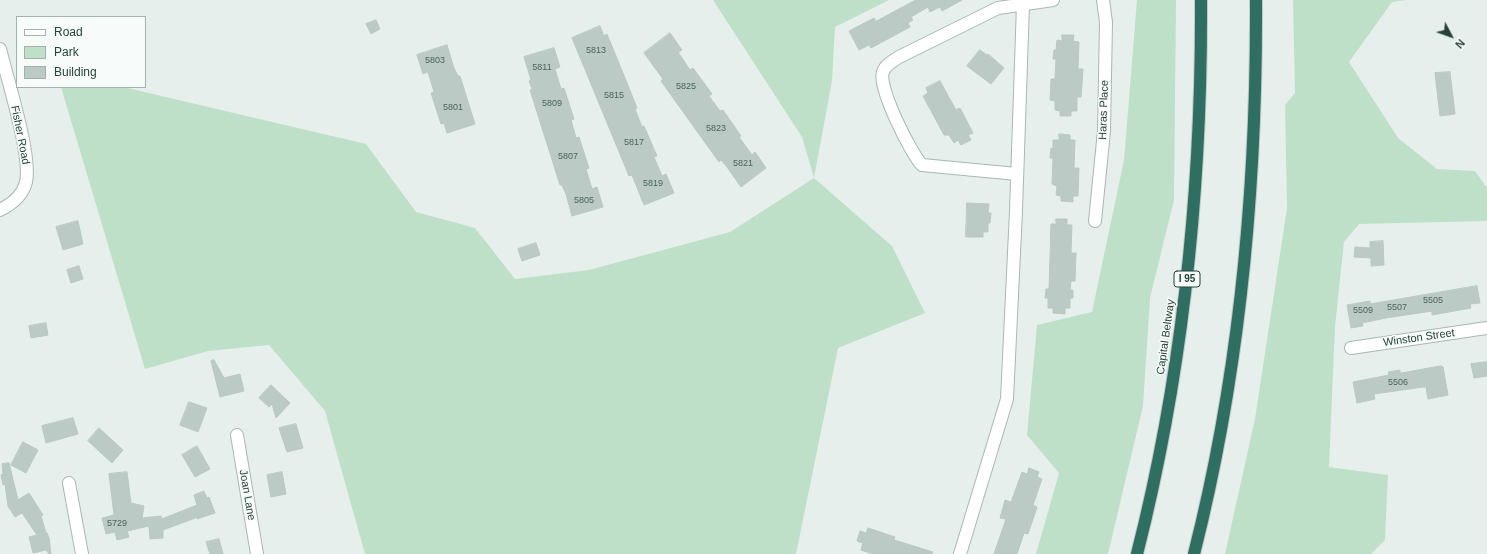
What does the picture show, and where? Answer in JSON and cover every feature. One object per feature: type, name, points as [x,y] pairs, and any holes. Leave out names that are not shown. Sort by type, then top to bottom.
[{"type":"highway","name":"Capital Beltway","points":[[1137,554],[1162,445],[1184,309],[1198,162],[1200,0]]},
{"type":"highway","points":[[1194,554],[1215,460],[1229,386],[1247,245],[1252,172],[1256,0]]},
{"type":"street","points":[[1017,174],[922,165],[916,158],[908,143],[883,89],[882,72],[888,64],[899,57],[998,8],[1053,0]]},
{"type":"street","name":"Haras Place","points":[[1095,221],[1104,131],[1106,22],[1103,0]]},
{"type":"street","points":[[960,554],[1007,398],[1023,4]]},
{"type":"street","name":"Fisher Road","points":[[0,50],[21,132],[27,181],[21,194],[0,210]]},
{"type":"street","name":"Winston Street","points":[[1350,348],[1487,328]]},
{"type":"street","name":"Joan Lane","points":[[237,435],[257,554]]},
{"type":"street","points":[[69,482],[82,554]]},
{"type":"green space","points":[[713,0],[889,0],[835,27],[832,81],[814,178],[802,137]]},
{"type":"green space","points":[[1137,0],[1176,0],[1174,200],[1150,298],[1143,406],[1108,554],[1036,554],[1059,473],[1027,435],[1037,325],[1092,312],[1124,160]]},
{"type":"green space","points":[[1293,0],[1406,0],[1392,2],[1349,62],[1398,138],[1437,169],[1475,171],[1487,188],[1487,221],[1359,224],[1344,242],[1335,326],[1329,467],[1388,475],[1385,540],[1371,554],[1225,554],[1255,419],[1287,208],[1285,105],[1295,93]]},
{"type":"green space","points":[[61,88],[127,88],[366,144],[416,212],[475,228],[515,279],[589,270],[730,232],[814,178],[892,246],[925,313],[838,348],[796,554],[365,554],[325,411],[269,345],[208,351],[145,369]]},
{"type":"building","points":[[916,0],[962,0],[942,11],[940,7],[930,12],[928,7],[911,17],[913,20],[908,23],[910,27],[871,48],[869,45],[859,50],[849,31],[874,18],[876,21]]},
{"type":"building","points":[[376,20],[380,29],[371,34],[366,24]]},
{"type":"building","points":[[600,26],[604,36],[607,34],[637,108],[635,109],[642,127],[644,126],[657,156],[654,157],[662,176],[666,174],[674,193],[644,205],[632,175],[629,176],[572,38]]},
{"type":"building","points":[[670,33],[682,50],[678,52],[690,70],[693,68],[712,94],[709,96],[720,111],[723,110],[752,155],[755,152],[766,168],[741,187],[721,160],[719,162],[661,81],[663,79],[644,53]]},
{"type":"building","points":[[1062,35],[1074,35],[1073,41],[1079,42],[1078,69],[1083,69],[1081,97],[1077,97],[1077,111],[1071,111],[1071,116],[1060,116],[1060,111],[1055,110],[1055,101],[1050,100],[1051,79],[1055,79],[1056,59],[1053,59],[1054,50],[1056,50],[1057,40],[1062,41]]},
{"type":"building","points":[[447,45],[454,68],[458,76],[460,76],[475,124],[447,133],[444,123],[441,124],[431,93],[434,92],[428,72],[423,74],[417,55]]},
{"type":"building","points":[[554,48],[560,67],[555,69],[561,89],[564,88],[574,119],[571,120],[576,138],[579,137],[589,168],[586,169],[592,189],[597,187],[603,207],[572,216],[566,194],[562,185],[560,185],[530,90],[532,89],[529,81],[531,80],[524,57]]},
{"type":"building","points":[[980,50],[987,55],[988,54],[1004,68],[991,84],[967,66]]},
{"type":"building","points":[[1450,72],[1455,114],[1440,116],[1435,73]]},
{"type":"building","points":[[940,81],[956,110],[960,108],[973,133],[968,135],[971,140],[961,145],[958,140],[954,143],[949,135],[944,135],[923,96],[928,93],[926,88]]},
{"type":"building","points":[[1059,134],[1070,135],[1070,140],[1075,140],[1074,168],[1079,168],[1078,196],[1073,196],[1073,202],[1061,201],[1061,196],[1056,195],[1057,186],[1052,184],[1053,158],[1050,158],[1051,148],[1053,149],[1053,140],[1059,140]]},
{"type":"building","points":[[967,203],[989,204],[988,213],[991,213],[990,223],[988,223],[988,232],[983,232],[983,237],[966,237]]},
{"type":"building","points":[[1056,219],[1067,219],[1067,225],[1072,225],[1071,253],[1076,253],[1075,281],[1071,281],[1070,290],[1073,290],[1073,298],[1070,298],[1070,308],[1065,308],[1065,314],[1053,313],[1053,308],[1048,308],[1048,298],[1045,298],[1046,289],[1049,289],[1051,224],[1056,224]]},
{"type":"building","points":[[78,221],[83,244],[63,250],[56,227]]},
{"type":"building","points":[[1383,241],[1384,265],[1371,266],[1371,258],[1354,257],[1355,247],[1370,248],[1370,242]]},
{"type":"building","points":[[536,243],[540,255],[522,261],[518,249]]},
{"type":"building","points":[[79,266],[83,279],[71,283],[67,270]]},
{"type":"building","points":[[1477,286],[1480,303],[1470,304],[1471,308],[1432,315],[1432,311],[1386,318],[1362,323],[1363,326],[1351,328],[1347,305],[1370,301],[1370,304]]},
{"type":"building","points":[[46,323],[48,335],[31,338],[29,326]]},
{"type":"building","points":[[214,360],[224,378],[240,374],[244,391],[220,397],[211,361]]},
{"type":"building","points":[[1487,362],[1487,376],[1474,378],[1471,364]]},
{"type":"building","points":[[1441,366],[1443,367],[1448,395],[1428,399],[1426,387],[1423,387],[1374,394],[1375,399],[1357,403],[1353,382],[1389,375],[1388,372],[1400,370],[1400,373]]},
{"type":"building","points":[[271,385],[290,403],[276,418],[272,404],[269,407],[259,398]]},
{"type":"building","points":[[189,402],[207,408],[198,432],[180,425]]},
{"type":"building","points":[[73,418],[78,434],[46,443],[42,426]]},
{"type":"building","points":[[296,424],[303,448],[287,452],[279,428]]},
{"type":"building","points":[[99,428],[123,450],[112,463],[88,441]]},
{"type":"building","points":[[23,442],[38,450],[26,473],[11,465]]},
{"type":"building","points":[[197,446],[210,469],[195,477],[182,455]]},
{"type":"building","points":[[9,463],[18,500],[29,493],[43,515],[41,516],[49,538],[51,554],[49,554],[46,550],[33,553],[29,537],[37,535],[22,513],[15,517],[8,506],[5,484],[3,485],[1,475],[3,474],[2,464]]},
{"type":"building","points":[[1029,468],[1039,472],[1037,477],[1042,479],[1033,505],[1037,507],[1028,534],[1024,533],[1017,554],[994,554],[1006,519],[1000,518],[1005,500],[1011,502],[1022,472],[1027,474]]},
{"type":"building","points":[[127,472],[131,503],[144,506],[142,518],[161,516],[162,519],[197,505],[194,495],[204,491],[207,498],[209,497],[215,513],[197,519],[198,517],[163,530],[163,538],[150,539],[149,526],[127,531],[129,537],[117,540],[115,532],[106,534],[102,518],[114,515],[109,474]]},
{"type":"building","points":[[282,472],[286,494],[271,497],[267,475]]},
{"type":"building","points":[[868,528],[895,537],[894,540],[933,552],[932,554],[873,554],[861,550],[863,543],[857,541],[860,531],[866,533]]},
{"type":"building","points":[[219,539],[223,554],[210,554],[206,542]]}]
